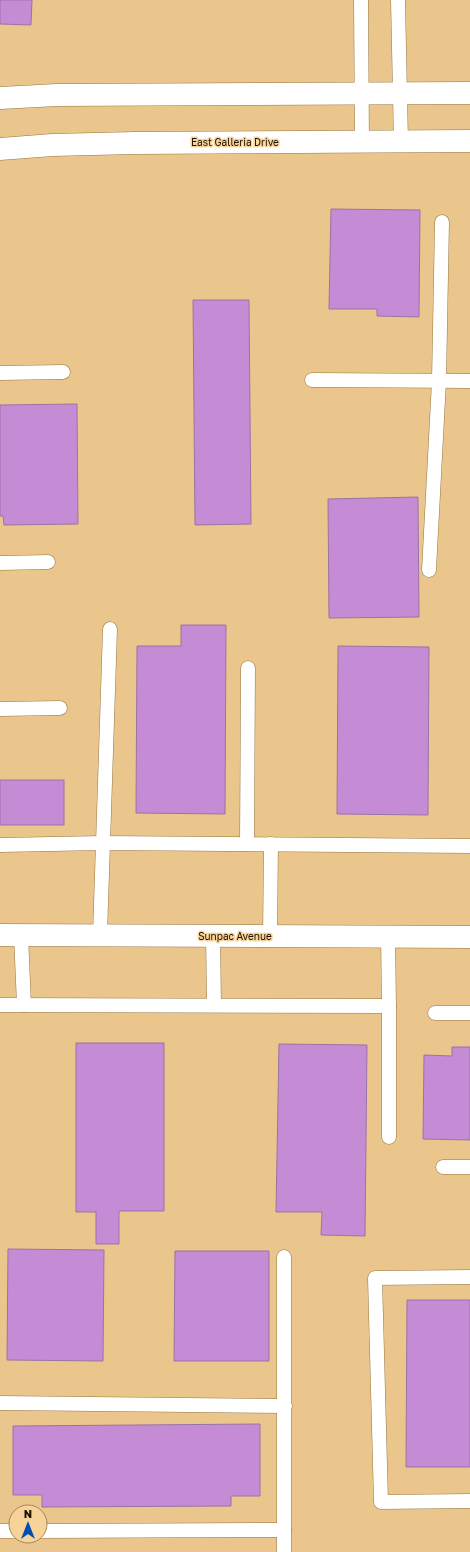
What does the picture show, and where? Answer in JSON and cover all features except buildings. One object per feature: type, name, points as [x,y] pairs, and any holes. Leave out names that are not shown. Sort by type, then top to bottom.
[{"type":"main road","points":[[0,98],[57,95],[470,93]]},
{"type":"main road","name":"East Galleria Drive","points":[[0,149],[52,145],[135,143],[470,141]]},
{"type":"main road","name":"Sunpac Avenue","points":[[10,935],[470,937]]},
{"type":"lane","points":[[361,0],[362,142]]},
{"type":"lane","points":[[398,0],[401,142]]},
{"type":"lane","points":[[429,570],[438,381],[442,222]]},
{"type":"lane","points":[[0,373],[63,372]]},
{"type":"lane","points":[[312,380],[470,381]]},
{"type":"lane","points":[[0,564],[48,562]]},
{"type":"lane","points":[[100,935],[110,628]]},
{"type":"lane","points":[[246,844],[248,668]]},
{"type":"lane","points":[[0,709],[60,708]]},
{"type":"lane","points":[[0,845],[103,843],[470,846]]},
{"type":"lane","points":[[270,936],[271,844]]},
{"type":"lane","points":[[10,935],[24,1005]]},
{"type":"lane","points":[[213,936],[214,1004]]},
{"type":"lane","points":[[388,937],[389,1137]]},
{"type":"lane","points":[[0,1005],[214,1004],[389,1006]]},
{"type":"lane","points":[[435,1013],[470,1013]]},
{"type":"lane","points":[[443,1167],[470,1167]]},
{"type":"lane","points":[[284,1257],[284,1552]]},
{"type":"lane","points":[[470,1277],[375,1278],[380,1502],[470,1501]]},
{"type":"lane","points":[[0,1403],[285,1406]]},
{"type":"lane","points":[[48,1531],[284,1530]]}]
